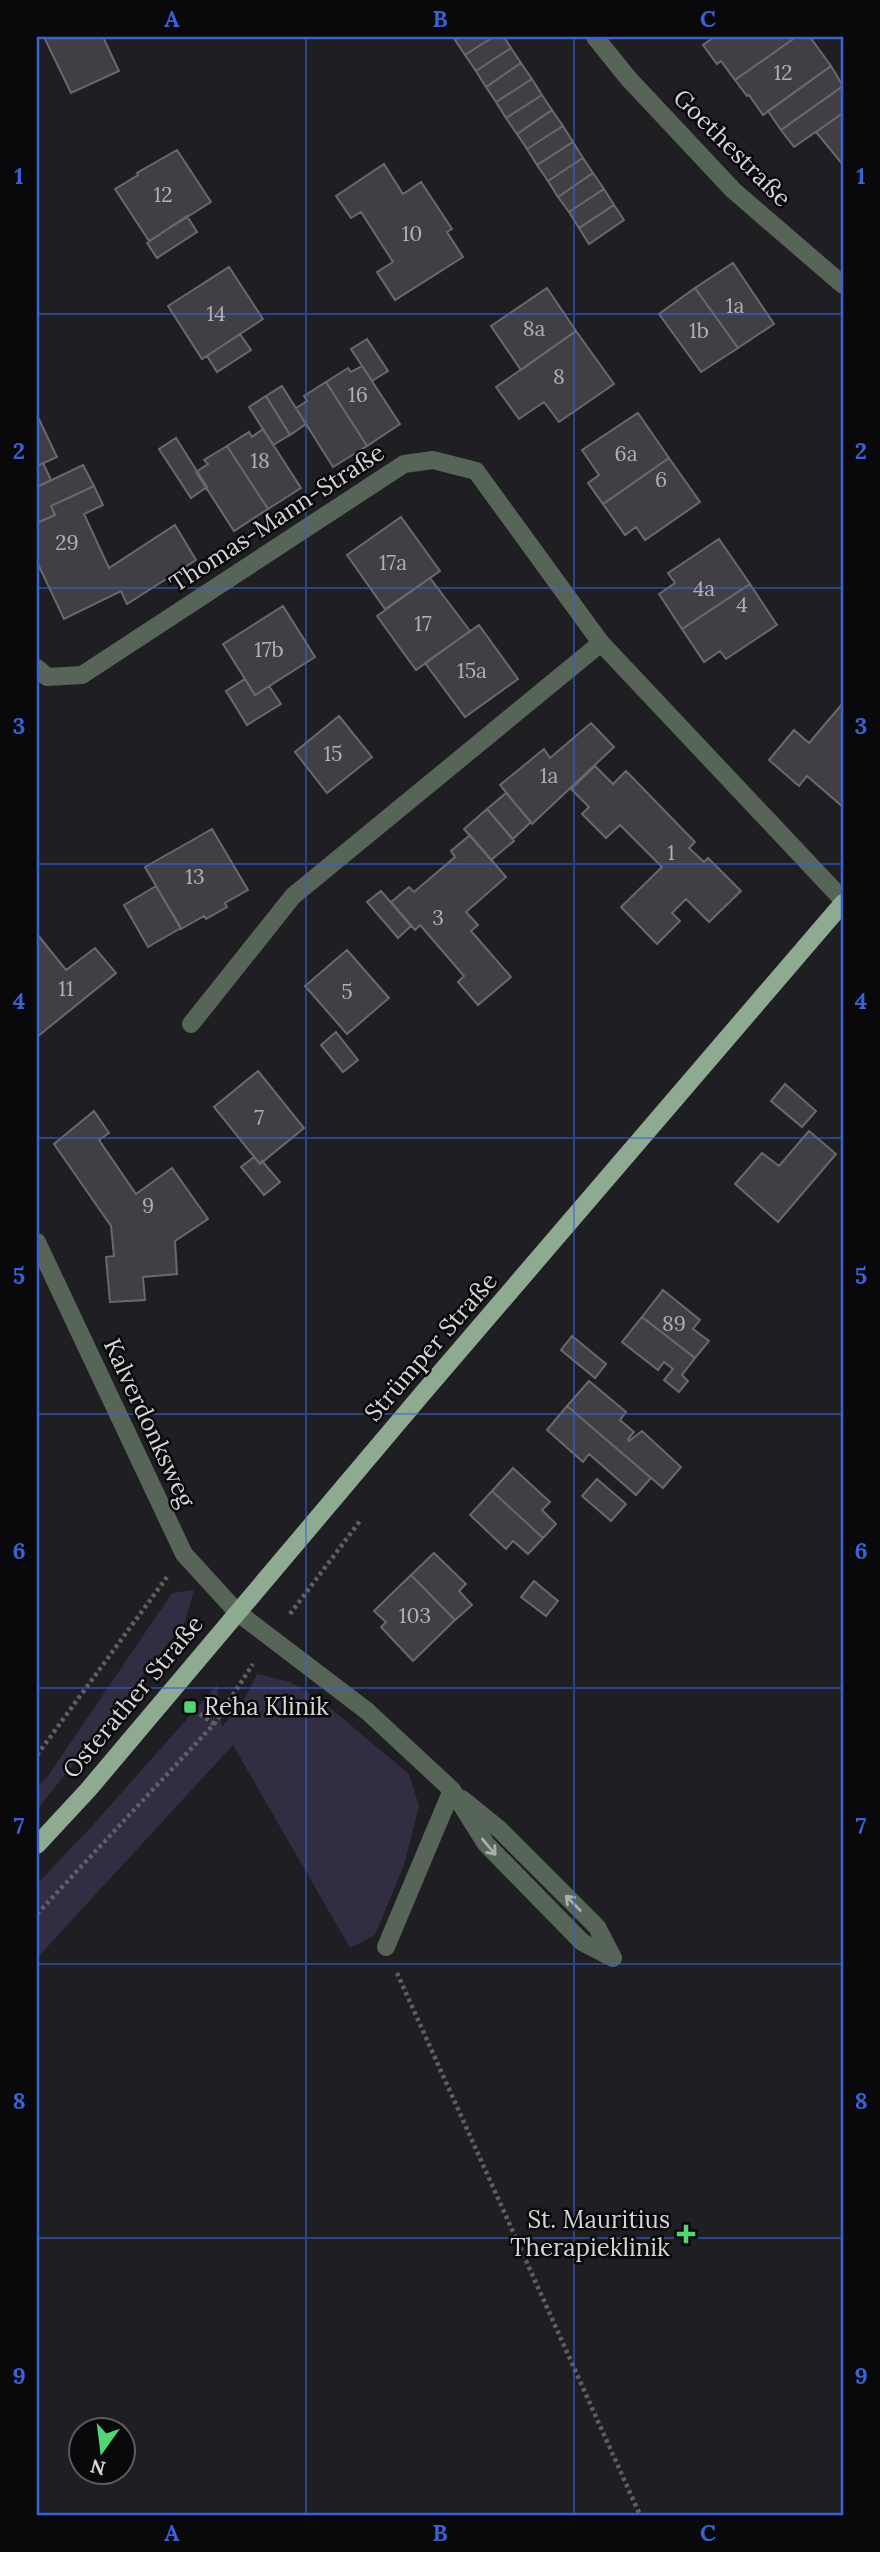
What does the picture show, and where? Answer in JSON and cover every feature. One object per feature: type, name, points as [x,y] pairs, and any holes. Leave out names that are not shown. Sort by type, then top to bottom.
[{"type":"main road","name":"Strümper Straße","points":[[237,1612],[843,901]]},
{"type":"main road","name":"Osterather Straße","points":[[37,1845],[88,1790],[237,1612]]},
{"type":"street","name":"Goethestraße","points":[[595,37],[628,78],[733,190],[843,285]]},
{"type":"street","name":"Thomas-Mann-Straße","points":[[37,668],[47,677],[82,675],[404,464],[433,460],[476,471],[601,643],[843,901]]},
{"type":"street","points":[[191,1024],[293,896],[601,643]]},
{"type":"street","name":"Kalverdonksweg","points":[[37,1242],[184,1554],[237,1612]]},
{"type":"street","points":[[237,1612],[367,1711],[452,1790],[499,1829],[597,1927],[613,1958],[582,1942],[486,1844],[452,1790]]},
{"type":"street","points":[[386,1947],[452,1790]]},
{"type":"path","points":[[37,1755],[184,1554]]},
{"type":"path","points":[[37,1914],[214,1724],[272,1637]]},
{"type":"path","points":[[190,1707],[214,1724]]},
{"type":"path","points":[[386,1947],[640,2515]]},
{"type":"shaded area","points":[[194,1590],[185,1622],[37,1810],[37,1787],[48,1776],[172,1593]]},
{"type":"shaded area","points":[[257,1674],[290,1682],[323,1702],[409,1774],[419,1806],[404,1865],[375,1935],[350,1948],[233,1745],[37,1958],[37,1884],[217,1685],[222,1727],[245,1698]]},
{"type":"building","points":[[44,37],[103,37],[119,71],[71,93]]},
{"type":"building","points":[[459,37],[493,37],[465,55],[455,40]]},
{"type":"building","points":[[493,37],[504,37],[511,48],[476,71],[465,55]]},
{"type":"building","points":[[714,37],[796,37],[735,80],[721,61],[717,64],[703,45]]},
{"type":"building","points":[[796,37],[810,37],[831,66],[763,115],[735,80]]},
{"type":"building","points":[[511,48],[521,63],[486,87],[476,71]]},
{"type":"building","points":[[521,63],[532,79],[496,102],[486,87]]},
{"type":"building","points":[[831,66],[843,86],[781,130],[768,111]]},
{"type":"building","points":[[532,79],[542,95],[506,118],[496,102]]},
{"type":"building","points":[[843,86],[843,113],[794,147],[781,130]]},
{"type":"building","points":[[542,95],[552,110],[517,134],[506,118]]},
{"type":"building","points":[[552,110],[563,126],[527,149],[517,134]]},
{"type":"building","points":[[843,113],[843,165],[816,132]]},
{"type":"building","points":[[563,126],[573,142],[537,165],[527,149]]},
{"type":"building","points":[[573,142],[583,158],[548,181],[537,165]]},
{"type":"building","points":[[177,150],[211,202],[149,241],[115,189]]},
{"type":"building","points":[[583,158],[593,173],[558,197],[548,181]]},
{"type":"building","points":[[384,164],[403,194],[421,182],[452,229],[447,232],[463,257],[395,300],[377,272],[393,262],[361,212],[351,218],[336,196]]},
{"type":"building","points":[[593,173],[604,189],[569,212],[558,197]]},
{"type":"building","points":[[604,189],[614,205],[579,228],[569,212]]},
{"type":"building","points":[[614,205],[624,220],[589,244],[579,228]]},
{"type":"building","points":[[187,216],[197,232],[157,258],[147,243]]},
{"type":"building","points":[[733,263],[774,324],[738,348],[695,288]]},
{"type":"building","points":[[229,267],[263,319],[202,359],[168,306]]},
{"type":"building","points":[[547,288],[576,331],[521,370],[491,326]]},
{"type":"building","points":[[695,288],[738,348],[701,372],[659,314]]},
{"type":"building","points":[[576,331],[614,384],[559,422],[544,402],[519,419],[496,387]]},
{"type":"building","points":[[240,334],[251,350],[217,372],[207,356]]},
{"type":"building","points":[[367,339],[388,371],[372,381],[351,349]]},
{"type":"building","points":[[362,366],[400,424],[367,446],[326,382],[348,368],[351,372]]},
{"type":"building","points":[[326,382],[367,446],[333,467],[296,408],[307,401],[304,396]]},
{"type":"building","points":[[282,386],[306,424],[290,435],[266,396]]},
{"type":"building","points":[[266,396],[290,435],[273,445],[249,407]]},
{"type":"building","points":[[638,413],[669,458],[603,504],[588,483],[599,475],[582,450]]},
{"type":"building","points":[[37,415],[57,457],[37,466]]},
{"type":"building","points":[[263,429],[301,488],[268,509],[227,446],[249,432],[252,437]]},
{"type":"building","points":[[176,438],[207,487],[191,498],[159,449]]},
{"type":"building","points":[[227,446],[268,509],[234,531],[196,472],[208,464],[204,460]]},
{"type":"building","points":[[669,458],[700,502],[645,540],[636,527],[625,535],[603,504]]},
{"type":"building","points":[[43,463],[51,480],[37,487],[37,466]]},
{"type":"building","points":[[83,465],[94,486],[51,506],[55,515],[37,523],[37,487]]},
{"type":"building","points":[[94,486],[103,505],[84,514],[109,568],[175,525],[196,560],[127,604],[121,591],[64,619],[37,562],[37,523],[55,515],[51,506]]},
{"type":"building","points":[[401,517],[440,571],[385,609],[347,555]]},
{"type":"building","points":[[719,539],[750,584],[682,629],[659,594],[675,583],[668,573]]},
{"type":"building","points":[[430,578],[470,631],[416,670],[377,616]]},
{"type":"building","points":[[750,584],[777,625],[726,659],[720,651],[704,662],[682,629]]},
{"type":"building","points":[[283,606],[315,657],[255,695],[223,644]]},
{"type":"building","points":[[479,625],[518,679],[465,717],[425,663]]},
{"type":"building","points":[[245,679],[255,695],[269,686],[281,704],[247,725],[226,691]]},
{"type":"building","points":[[843,703],[843,807],[807,776],[799,786],[769,760],[794,730],[809,743]]},
{"type":"building","points":[[339,716],[372,757],[327,793],[295,752]]},
{"type":"building","points":[[591,723],[614,747],[532,824],[500,785],[544,749],[550,758]]},
{"type":"building","points":[[595,766],[613,784],[626,771],[695,842],[689,848],[704,862],[708,858],[741,891],[709,922],[686,899],[672,913],[680,921],[657,944],[621,907],[662,867],[620,825],[606,838],[582,814],[589,807],[571,789]]},
{"type":"building","points":[[506,793],[531,822],[513,839],[487,809]]},
{"type":"building","points":[[487,809],[514,841],[491,860],[464,829]]},
{"type":"building","points":[[212,829],[248,890],[225,903],[227,907],[181,929],[145,867]]},
{"type":"building","points":[[470,835],[506,877],[466,912],[478,925],[471,931],[511,977],[478,1005],[458,982],[464,976],[420,925],[415,930],[391,902],[409,887],[414,892],[455,857],[451,851]]},
{"type":"building","points":[[156,886],[181,928],[148,947],[124,905]]},
{"type":"building","points":[[381,891],[411,926],[398,938],[367,902]]},
{"type":"building","points":[[37,934],[66,970],[95,948],[116,973],[37,1037]]},
{"type":"building","points":[[347,950],[389,998],[347,1034],[305,986]]},
{"type":"building","points":[[336,1032],[358,1060],[343,1072],[321,1045]]},
{"type":"building","points":[[258,1071],[304,1128],[260,1164],[214,1107]]},
{"type":"building","points":[[785,1084],[816,1111],[802,1127],[771,1101]]},
{"type":"building","points":[[94,1111],[109,1133],[99,1140],[136,1194],[172,1168],[208,1219],[175,1241],[177,1274],[143,1277],[145,1300],[110,1302],[106,1257],[114,1256],[111,1226],[54,1144]]},
{"type":"building","points":[[809,1131],[836,1154],[778,1222],[735,1184],[762,1153],[779,1166]]},
{"type":"building","points":[[254,1157],[260,1164],[262,1161],[280,1182],[264,1195],[241,1167]]},
{"type":"building","points":[[663,1290],[700,1320],[693,1329],[709,1341],[695,1358],[642,1317]]},
{"type":"building","points":[[642,1317],[695,1358],[682,1375],[688,1381],[679,1392],[664,1380],[673,1369],[664,1362],[658,1370],[622,1342]]},
{"type":"building","points":[[572,1336],[606,1364],[595,1378],[561,1350]]},
{"type":"building","points":[[589,1381],[626,1412],[620,1420],[634,1432],[629,1441],[642,1431],[681,1467],[663,1488],[567,1406]]},
{"type":"building","points":[[567,1406],[651,1478],[636,1495],[589,1454],[583,1462],[547,1430]]},
{"type":"building","points":[[513,1468],[550,1502],[542,1510],[556,1524],[543,1538],[492,1491]]},
{"type":"building","points":[[597,1479],[626,1504],[611,1521],[582,1496]]},
{"type":"building","points":[[492,1491],[543,1538],[528,1554],[513,1541],[506,1549],[470,1515]]},
{"type":"building","points":[[434,1553],[466,1584],[459,1591],[472,1605],[455,1620],[411,1575]]},
{"type":"building","points":[[411,1575],[455,1620],[413,1661],[381,1627],[386,1622],[374,1611]]},
{"type":"building","points":[[534,1581],[558,1601],[546,1616],[521,1597]]},
{"type":"place","name":"Reha Klinik","points":[[190,1707]]},
{"type":"place","name":"St. Mauritius Therapieklinik","points":[[686,2234]]}]
